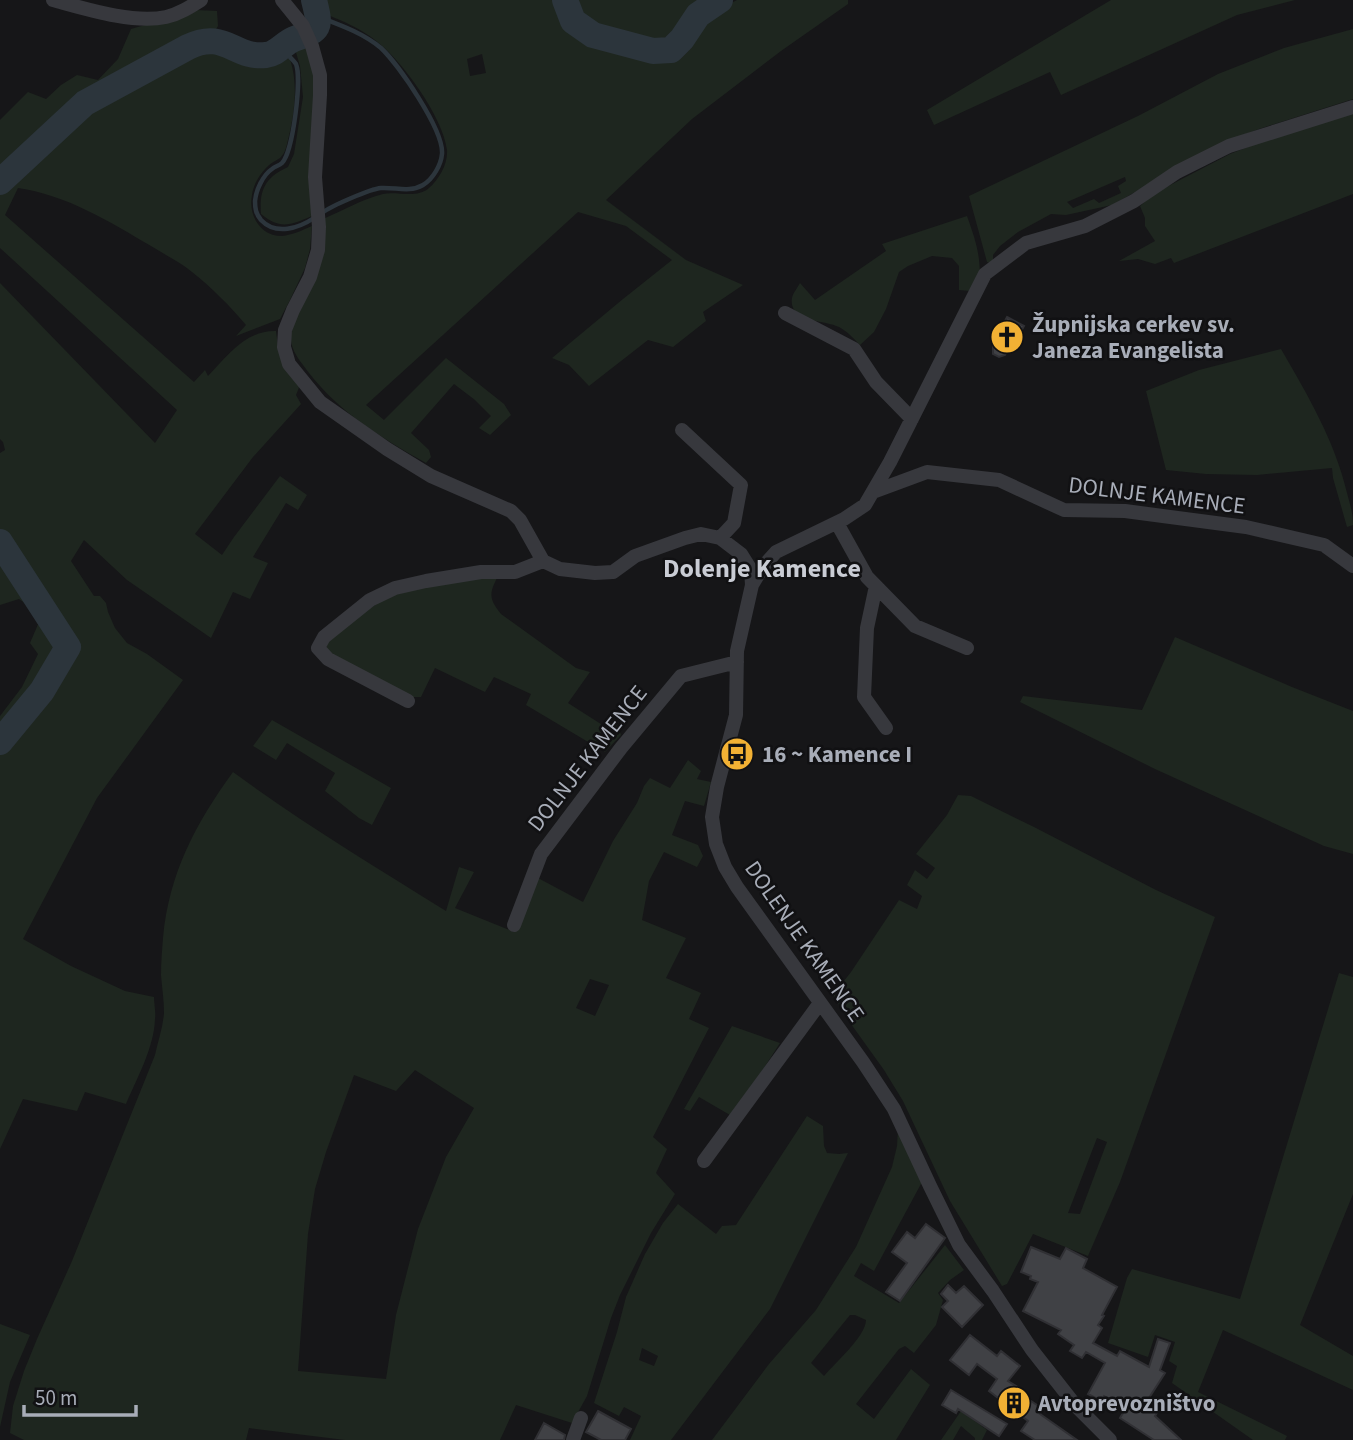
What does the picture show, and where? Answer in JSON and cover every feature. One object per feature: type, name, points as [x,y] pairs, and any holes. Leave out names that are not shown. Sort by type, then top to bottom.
[{"type":"street","points":[[53,0],[109,15],[152,19],[186,10],[201,0]]},
{"type":"street","points":[[282,0],[303,26],[320,75],[315,177],[318,250],[310,277],[285,330],[284,347],[289,364],[320,402],[387,449],[431,476],[511,511],[520,520],[543,561],[560,569],[613,572],[635,555],[701,534],[720,538],[741,554],[751,570],[752,585]]},
{"type":"street","points":[[741,554],[776,552],[837,523],[866,505],[985,274],[1026,243],[1085,226],[1134,201],[1177,172],[1230,146],[1353,107]]},
{"type":"street","points":[[785,313],[855,349],[876,382],[912,419]]},
{"type":"street","points":[[682,430],[741,485],[734,523],[720,538]]},
{"type":"street","name":"DOLNJE KAMENCE","points":[[873,492],[927,472],[999,480],[1064,510],[1125,511],[1246,527],[1324,545],[1353,566]]},
{"type":"street","points":[[837,523],[867,577],[915,626],[967,648]]},
{"type":"street","points":[[752,585],[776,552]]},
{"type":"street","points":[[408,701],[328,659],[318,648],[324,637],[370,600],[395,588],[481,572],[515,572],[543,561]]},
{"type":"street","name":"DOLENJE KAMENCE","points":[[752,585],[737,651],[736,715],[712,817],[716,844],[724,867],[894,1109],[959,1245],[1032,1350],[1076,1406],[1110,1440]]},
{"type":"street","points":[[876,586],[867,628],[864,697],[886,728]]},
{"type":"street","name":"DOLNJE KAMENCE","points":[[514,925],[541,854],[621,748],[681,676],[737,662]]},
{"type":"street","points":[[704,1161],[820,1003]]},
{"type":"street","points":[[573,1440],[581,1418]]},
{"type":"shaded area","points":[[325,0],[561,0],[565,15],[576,29],[593,39],[653,57],[681,50],[708,15],[737,0],[848,0],[848,4],[692,119],[606,200],[686,260],[743,285],[703,312],[706,321],[673,347],[648,340],[589,386],[569,365],[552,358],[672,260],[626,226],[578,212],[366,405],[384,420],[446,358],[504,404],[511,415],[490,435],[479,428],[491,416],[454,384],[411,433],[429,450],[431,457],[426,463],[348,413],[321,388],[296,355],[292,345],[291,334],[323,219],[383,194],[413,194],[424,191],[439,176],[447,155],[438,122],[409,75],[375,40],[328,15],[324,10]],"holes":[[[482,54],[486,73],[470,76],[467,59]]]},
{"type":"shaded area","points":[[570,0],[708,0],[693,12],[681,32],[668,43],[655,46],[608,33],[577,18]]},
{"type":"shaded area","points":[[1111,0],[1295,0],[1237,15],[1061,95],[1050,72],[934,125],[927,110]]},
{"type":"shaded area","points":[[196,10],[217,11],[218,26],[211,37],[223,55],[242,63],[263,66],[272,65],[283,58],[290,59],[293,69],[294,102],[287,144],[282,156],[267,167],[257,180],[251,203],[257,223],[274,235],[290,235],[312,226],[305,268],[280,319],[236,336],[246,325],[192,272],[120,228],[71,203],[18,188],[5,215],[194,382],[205,370],[208,376],[246,340],[265,332],[276,331],[278,346],[300,385],[296,395],[301,404],[253,457],[195,534],[222,555],[280,476],[307,495],[298,510],[286,503],[253,557],[268,563],[250,599],[233,592],[211,638],[127,580],[84,540],[71,561],[94,596],[100,596],[106,603],[115,628],[127,643],[183,680],[97,798],[23,939],[71,966],[125,991],[154,997],[154,1030],[144,1063],[126,1104],[85,1092],[77,1111],[23,1099],[0,1149],[0,716],[22,687],[38,654],[30,643],[42,615],[19,599],[0,605],[0,453],[5,450],[0,439],[0,283],[155,443],[177,410],[0,248],[0,120],[28,92],[46,99],[77,75],[98,80],[118,59],[131,29]]},
{"type":"shaded area","points":[[1353,29],[1353,99],[1221,144],[1112,205],[1066,215],[1051,214],[1018,232],[1000,246],[993,255],[993,264],[987,262],[969,196],[1138,116],[1218,74],[1284,48]],"holes":[[[1125,177],[1126,181],[1118,186],[1121,193],[1099,203],[1094,199],[1073,208],[1067,202]]]},
{"type":"shaded area","points":[[307,40],[314,63],[312,216],[292,224],[280,224],[261,214],[261,198],[269,180],[288,167],[294,154],[303,97],[300,66],[295,49]]},
{"type":"shaded area","points":[[1353,113],[1353,194],[1174,263],[1171,258],[1155,264],[1138,259],[1119,261],[1155,241],[1145,226],[1140,206],[1155,193],[1230,154],[1268,139]]},
{"type":"shaded area","points":[[967,216],[977,247],[980,270],[980,280],[970,291],[959,290],[959,266],[952,258],[932,256],[908,266],[899,272],[886,309],[874,332],[860,345],[842,329],[801,316],[792,306],[793,296],[800,283],[815,300],[886,251],[882,244]]},
{"type":"shaded area","points":[[1281,349],[1319,418],[1335,455],[1353,525],[1347,527],[1332,468],[1257,475],[1166,470],[1146,391],[1199,370]]},
{"type":"shaded area","points":[[480,576],[497,578],[491,596],[501,614],[576,668],[590,672],[568,703],[604,726],[614,716],[621,735],[605,752],[526,705],[531,694],[494,677],[485,692],[435,668],[421,697],[411,697],[329,654],[325,642],[354,618],[398,591]]},
{"type":"shaded area","points":[[1175,637],[1353,711],[1353,854],[1324,846],[1155,769],[1020,702],[1023,696],[1142,710]]},
{"type":"shaded area","points":[[272,720],[391,788],[372,825],[325,791],[335,773],[287,743],[276,760],[253,746]]},
{"type":"shaded area","points":[[688,760],[701,771],[697,779],[711,782],[704,806],[685,801],[672,835],[698,845],[703,856],[697,867],[664,852],[649,881],[642,920],[686,938],[666,978],[701,993],[689,1019],[709,1028],[653,1137],[667,1149],[656,1173],[675,1194],[651,1233],[620,1295],[587,1396],[572,1423],[516,1405],[500,1440],[345,1440],[249,1428],[246,1440],[24,1440],[10,1433],[13,1406],[24,1371],[72,1261],[155,1055],[164,1013],[161,975],[163,938],[166,914],[178,870],[207,810],[233,772],[311,826],[446,911],[459,867],[474,872],[455,908],[514,932],[538,878],[583,902],[613,841],[650,778],[670,788]],"holes":[[[590,979],[609,985],[595,1016],[576,1008]],[[415,1070],[474,1108],[446,1157],[418,1229],[396,1315],[386,1379],[298,1371],[308,1234],[315,1189],[354,1075],[396,1091]]]},
{"type":"shaded area","points":[[958,795],[971,796],[1215,917],[1120,1182],[1088,1256],[1033,1234],[1007,1284],[1002,1286],[950,1201],[903,1101],[833,995],[899,900],[917,909],[922,896],[907,885],[915,870],[927,879],[935,868],[916,854],[947,815]],"holes":[[[1097,1138],[1107,1142],[1080,1214],[1068,1213]]]},
{"type":"shaded area","points":[[1339,973],[1353,977],[1353,1194],[1300,1325],[1353,1356],[1353,1390],[1223,1330],[1198,1392],[1287,1436],[1285,1440],[1253,1440],[1172,1383],[1177,1366],[1169,1361],[1175,1342],[1155,1335],[1148,1357],[1108,1343],[1132,1269],[1240,1299]]},
{"type":"shaded area","points":[[732,1026],[780,1043],[730,1115],[699,1097],[690,1111],[684,1109]]},
{"type":"shaded area","points":[[807,1116],[823,1126],[827,1153],[848,1153],[770,1309],[671,1440],[630,1440],[641,1416],[624,1407],[619,1416],[594,1403],[626,1297],[645,1254],[678,1204],[716,1234],[722,1226],[736,1225]],"holes":[[[642,1348],[658,1356],[654,1366],[639,1360]]]},
{"type":"shaded area","points":[[898,1129],[922,1182],[874,1271],[861,1263],[854,1276],[899,1303],[945,1245],[964,1270],[938,1293],[943,1300],[936,1325],[914,1353],[905,1346],[899,1349],[856,1404],[874,1419],[911,1369],[930,1385],[896,1440],[712,1440],[769,1364],[816,1310],[856,1247],[892,1167]],"holes":[[[850,1315],[866,1320],[861,1334],[824,1376],[811,1363]]]},
{"type":"shaded area","points":[[0,1324],[30,1335],[10,1382],[0,1427]]},
{"type":"shaded area","points":[[961,1411],[987,1430],[982,1440],[975,1440],[961,1426],[953,1440],[941,1440]]},
{"type":"building","name":"Župnijska cerkev sv. Janeza Evangelista","points":[[1007,317],[1024,326],[1011,350],[1009,348],[1005,355],[999,357],[993,354],[993,336],[996,338]]},
{"type":"building","points":[[926,1224],[945,1238],[900,1301],[886,1292],[907,1263],[892,1252],[907,1232],[915,1238]]},
{"type":"building","points":[[1031,1247],[1060,1259],[1066,1248],[1087,1259],[1083,1268],[1117,1287],[1102,1315],[1104,1316],[1098,1325],[1102,1328],[1093,1343],[1117,1356],[1120,1351],[1149,1367],[1158,1339],[1170,1343],[1160,1370],[1165,1373],[1149,1398],[1161,1406],[1155,1416],[1181,1440],[1154,1440],[1120,1418],[1126,1408],[1104,1396],[1101,1401],[1088,1394],[1105,1363],[1086,1352],[1082,1358],[1070,1351],[1074,1345],[1058,1334],[1061,1330],[1023,1311],[1038,1282],[1021,1272]]},
{"type":"building","points":[[948,1285],[956,1293],[964,1286],[983,1305],[962,1327],[942,1307],[948,1301],[941,1294]]},
{"type":"building","points":[[970,1335],[997,1356],[1001,1351],[1020,1366],[1008,1381],[1024,1391],[1022,1395],[1043,1409],[1040,1414],[1077,1440],[1035,1440],[1021,1431],[1028,1421],[989,1391],[997,1379],[977,1364],[969,1375],[950,1360]]},
{"type":"building","points":[[951,1390],[1007,1424],[999,1436],[958,1409],[956,1413],[942,1405]]},
{"type":"building","points":[[598,1411],[631,1429],[625,1440],[601,1440],[586,1432]]},
{"type":"building","points":[[544,1423],[565,1435],[564,1440],[535,1440]]},
{"type":"waterway","points":[[0,182],[85,103],[188,47],[211,41],[246,53],[266,55],[309,33],[317,27],[318,22],[314,0]]},
{"type":"waterway","points":[[565,0],[573,21],[593,35],[653,51],[671,50],[698,15],[720,0]]},
{"type":"waterway","points":[[319,17],[367,38],[389,56],[428,114],[441,143],[442,154],[436,171],[423,185],[408,189],[376,189],[322,213]]},
{"type":"waterway","points":[[281,48],[296,64],[298,72],[295,115],[286,156],[282,163],[263,179],[258,188],[256,209],[259,218],[267,225],[280,229],[302,225],[314,218]]},
{"type":"waterway","points":[[0,542],[68,647],[42,691],[0,742]]},
{"type":"place","name":"Župnijska cerkev sv. Janeza Evangelista","points":[[1007,337]]},
{"type":"place","name":"16 ~ Kamence I","points":[[737,754]]},
{"type":"place","name":"Avtoprevozništvo","points":[[1014,1403]]},
{"type":"district","name":"Dolenje Kamence","points":[[762,568]]}]
